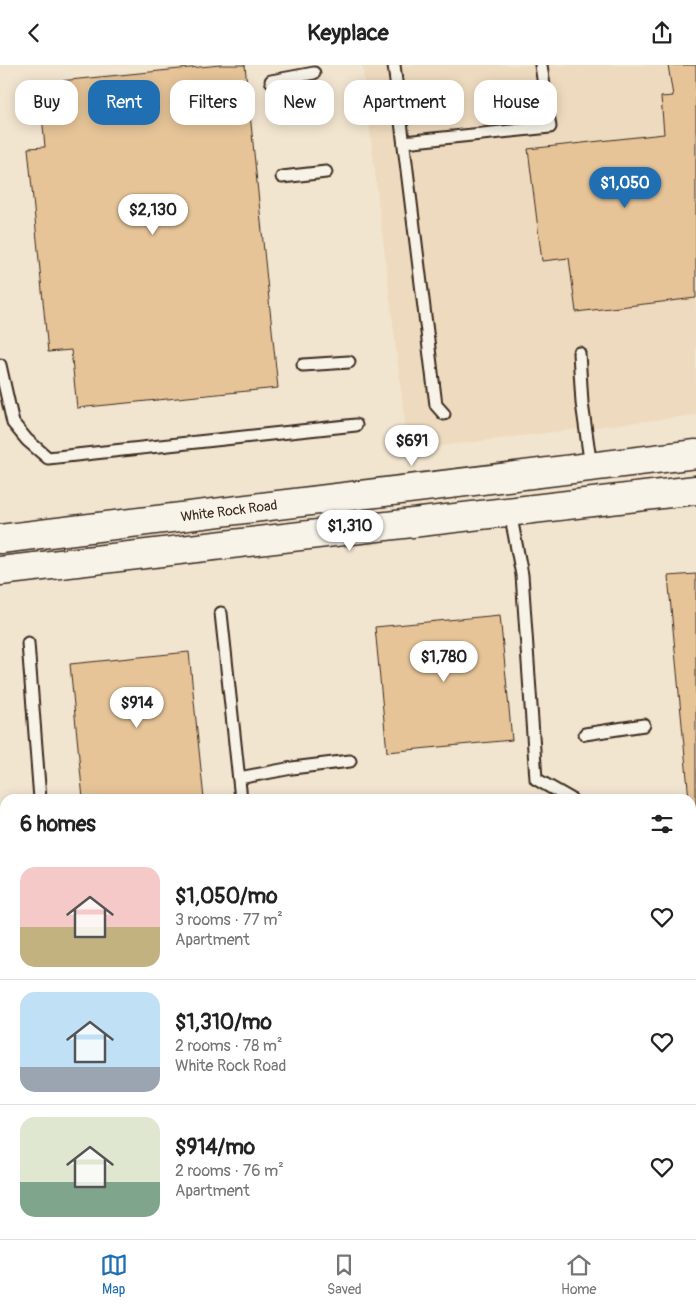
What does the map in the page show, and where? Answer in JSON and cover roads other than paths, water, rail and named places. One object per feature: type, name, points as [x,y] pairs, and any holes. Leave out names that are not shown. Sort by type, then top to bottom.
[{"type":"main road","name":"White Rock Road","points":[[0,539],[696,454]]},
{"type":"main road","points":[[0,571],[696,491]]},
{"type":"lane","points":[[394,65],[436,405],[444,414]]},
{"type":"lane","points":[[404,142],[550,127],[541,65]]},
{"type":"lane","points":[[276,80],[314,73]]},
{"type":"lane","points":[[282,177],[326,172]]},
{"type":"lane","points":[[579,353],[582,403],[591,467]]},
{"type":"lane","points":[[303,365],[349,362]]},
{"type":"lane","points":[[0,365],[13,423],[27,440],[48,458],[356,425]]},
{"type":"lane","points":[[510,512],[522,575],[536,779],[562,794]]},
{"type":"lane","points":[[221,613],[241,794]]},
{"type":"lane","points":[[28,643],[40,794]]},
{"type":"lane","points":[[585,734],[644,725]]},
{"type":"lane","points":[[239,778],[292,768],[350,761]]}]
